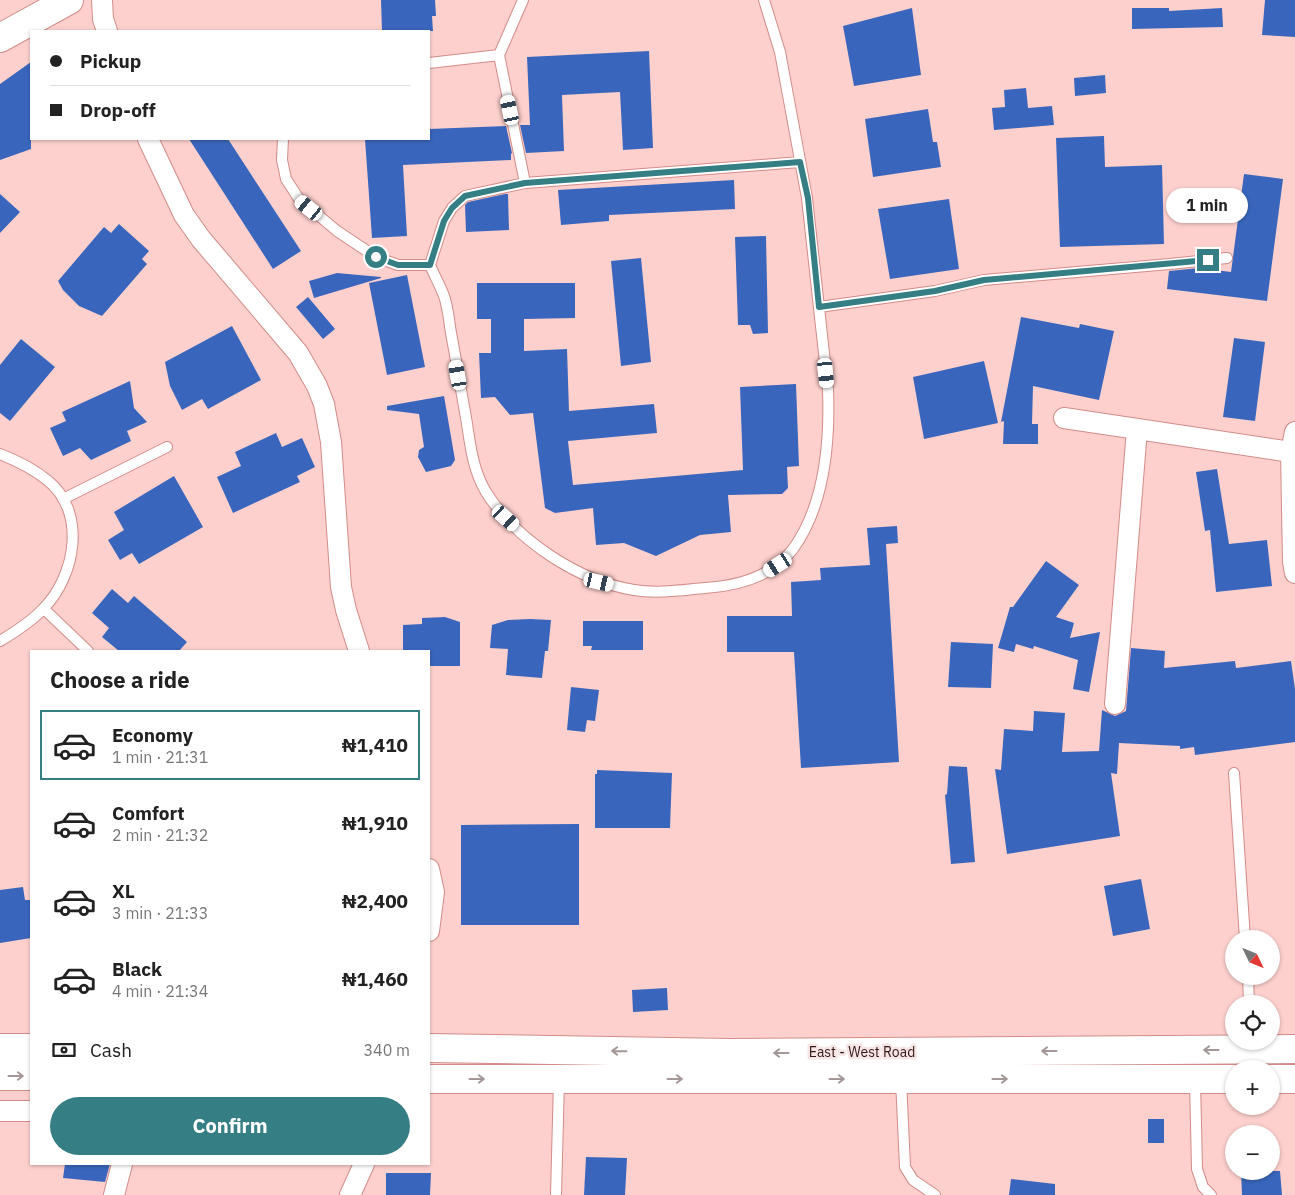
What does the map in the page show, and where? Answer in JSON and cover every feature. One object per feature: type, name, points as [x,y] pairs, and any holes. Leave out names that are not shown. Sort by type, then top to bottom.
[{"type":"main road","points":[[0,38],[69,0]]},
{"type":"main road","name":"East - West Road","points":[[430,1048],[730,1053],[1225,1045]]},
{"type":"main road","points":[[0,1048],[30,1048]]},
{"type":"main road","name":"East - West Road","points":[[1280,1048],[1295,1049]]},
{"type":"main road","points":[[0,1076],[30,1076]]},
{"type":"main road","name":"East - West Road","points":[[430,1079],[1225,1079]]},
{"type":"main road","points":[[1280,1079],[1295,1079]]},
{"type":"street","points":[[102,0],[106,30]]},
{"type":"street","points":[[148,140],[184,215],[201,239],[298,353],[317,386],[324,404],[330,435],[341,586],[346,610],[359,650]]},
{"type":"street","points":[[1064,418],[1292,452]]},
{"type":"street","points":[[1115,704],[1137,429]]},
{"type":"street","points":[[1295,432],[1292,452],[1293,562],[1295,573]]},
{"type":"street","points":[[430,874],[434,892],[430,923]]},
{"type":"street","points":[[0,1111],[30,1110]]},
{"type":"street","points":[[114,1195],[122,1165]]},
{"type":"street","points":[[350,1195],[364,1165]]},
{"type":"lane","points":[[523,0],[499,55],[525,183]]},
{"type":"lane","points":[[764,0],[780,52],[808,198],[828,390],[827,444],[820,487],[808,525],[792,550],[778,565],[764,574],[742,583],[668,591],[635,590],[599,582],[569,567],[532,542],[506,518],[486,491],[471,455],[444,297],[430,265],[444,221],[452,208],[465,196],[525,183],[800,162]]},
{"type":"lane","points":[[430,63],[499,55]]},
{"type":"lane","points":[[283,140],[282,160],[286,179],[299,199],[336,231],[376,257],[398,265],[430,265]]},
{"type":"lane","points":[[819,307],[935,291],[984,280],[1227,258]]},
{"type":"lane","points":[[63,499],[167,447]]},
{"type":"lane","points":[[0,454],[47,480],[63,499],[72,524],[73,546],[64,581],[44,609],[18,630],[0,640]]},
{"type":"lane","points":[[44,609],[87,650]]},
{"type":"lane","points":[[1234,773],[1244,930]]},
{"type":"lane","points":[[556,1195],[559,1079]]},
{"type":"lane","points":[[901,1079],[905,1167],[912,1180],[935,1195]]},
{"type":"lane","points":[[1195,1079],[1197,1170],[1203,1187],[1210,1195]]},
{"type":"building","points":[[381,0],[435,0],[436,16],[432,16],[433,31],[382,30]]},
{"type":"building","points":[[1265,0],[1295,0],[1295,37],[1262,35]]},
{"type":"building","points":[[912,8],[921,75],[854,86],[843,26]]},
{"type":"building","points":[[1132,8],[1169,8],[1169,11],[1222,8],[1223,27],[1132,29]]},
{"type":"building","points":[[649,51],[653,148],[623,150],[620,92],[562,95],[564,151],[526,153],[520,125],[530,125],[527,57]]},
{"type":"building","points":[[30,63],[31,149],[0,160],[0,84]]},
{"type":"building","points":[[1105,75],[1106,93],[1075,96],[1074,78]]},
{"type":"building","points":[[1026,88],[1028,108],[1052,106],[1054,125],[994,130],[992,108],[1005,107],[1004,90]]},
{"type":"building","points":[[928,109],[933,142],[937,142],[941,167],[873,177],[865,119]]},
{"type":"building","points":[[506,126],[512,153],[511,160],[403,165],[407,236],[372,238],[365,140],[430,140],[430,129]]},
{"type":"building","points":[[1104,136],[1105,167],[1162,165],[1164,244],[1060,247],[1056,138]]},
{"type":"building","points":[[190,140],[229,140],[301,251],[273,269]]},
{"type":"building","points":[[1244,174],[1283,179],[1267,301],[1167,289],[1169,271],[1199,268],[1231,272]]},
{"type":"building","points":[[734,180],[735,209],[609,215],[609,221],[561,225],[558,190]]},
{"type":"building","points":[[0,194],[20,212],[0,233]]},
{"type":"building","points":[[508,194],[509,230],[466,232],[465,205],[468,202]]},
{"type":"building","points":[[949,199],[959,269],[890,279],[878,209]]},
{"type":"building","points":[[119,224],[149,251],[142,259],[147,264],[102,316],[79,306],[63,290],[58,281],[104,227],[111,233]]},
{"type":"building","points":[[766,236],[768,333],[753,334],[750,325],[738,325],[735,237]]},
{"type":"building","points":[[641,258],[651,362],[621,366],[611,261]]},
{"type":"building","points":[[337,273],[381,278],[314,298],[309,281]]},
{"type":"building","points":[[407,275],[425,367],[387,375],[369,283]]},
{"type":"building","points":[[477,283],[575,283],[575,318],[524,319],[524,351],[567,349],[569,411],[654,404],[657,433],[568,441],[573,485],[743,470],[740,387],[796,384],[799,466],[787,467],[788,488],[782,494],[728,495],[731,532],[700,535],[656,556],[624,543],[596,545],[593,508],[555,513],[545,508],[533,413],[510,415],[495,397],[481,398],[479,353],[491,353],[491,319],[477,319]]},
{"type":"building","points":[[308,297],[335,329],[323,339],[296,307]]},
{"type":"building","points":[[1021,317],[1079,328],[1080,324],[1114,331],[1099,400],[1033,386],[1032,424],[1038,424],[1038,444],[1003,444],[1004,421],[1001,422]]},
{"type":"building","points":[[232,326],[261,380],[208,409],[202,399],[182,410],[170,386],[165,362]]},
{"type":"building","points":[[1234,338],[1265,342],[1255,421],[1223,417]]},
{"type":"building","points":[[21,339],[55,367],[10,421],[0,413],[0,365]]},
{"type":"building","points":[[984,361],[998,423],[924,439],[913,377]]},
{"type":"building","points":[[130,381],[134,408],[147,422],[127,431],[131,441],[91,460],[80,448],[63,456],[50,428],[66,421],[62,412]]},
{"type":"building","points":[[444,396],[455,460],[451,466],[426,472],[418,457],[419,450],[424,447],[419,414],[387,410],[387,406]]},
{"type":"building","points":[[276,433],[282,447],[302,438],[315,467],[297,476],[300,482],[233,513],[217,477],[241,466],[235,452]]},
{"type":"building","points":[[1217,469],[1229,544],[1267,540],[1272,586],[1216,592],[1210,530],[1205,531],[1196,472]]},
{"type":"building","points":[[174,476],[203,527],[139,564],[132,553],[120,560],[108,540],[124,530],[114,512]]},
{"type":"building","points":[[897,526],[898,543],[886,544],[899,762],[801,768],[794,652],[727,652],[727,616],[792,616],[791,582],[821,580],[820,568],[870,565],[867,528]]},
{"type":"building","points":[[1046,561],[1079,585],[1056,617],[1074,623],[1070,638],[1100,632],[1089,692],[1073,689],[1078,660],[1034,646],[1033,649],[1016,644],[1014,652],[998,648],[1010,607],[1013,607]]},
{"type":"building","points":[[112,589],[128,603],[134,596],[187,642],[180,650],[118,650],[102,637],[109,628],[92,613]]},
{"type":"building","points":[[445,617],[460,622],[460,666],[430,666],[430,650],[403,650],[403,625],[422,624],[422,618]]},
{"type":"building","points":[[508,620],[551,620],[548,651],[545,651],[542,678],[506,675],[508,649],[490,648],[492,625]]},
{"type":"building","points":[[583,621],[643,621],[643,650],[591,650],[592,646],[583,646]]},
{"type":"building","points":[[951,642],[993,644],[991,688],[948,687]]},
{"type":"building","points":[[1131,648],[1165,651],[1164,668],[1235,661],[1236,668],[1291,661],[1295,689],[1295,742],[1195,755],[1194,747],[1180,749],[1180,746],[1119,743],[1117,774],[1111,773],[1120,836],[1007,854],[995,769],[1001,770],[1004,729],[1033,731],[1034,711],[1065,713],[1062,752],[1099,751],[1102,710],[1115,716],[1126,711]]},
{"type":"building","points":[[571,687],[599,690],[595,721],[587,720],[585,732],[567,730]]},
{"type":"building","points":[[949,766],[967,767],[975,862],[951,864],[945,795],[947,794]]},
{"type":"building","points":[[597,770],[672,773],[670,828],[595,828],[595,774],[597,774]]},
{"type":"building","points":[[579,824],[579,925],[461,925],[461,825]]},
{"type":"building","points":[[1141,879],[1150,929],[1113,936],[1104,886]]},
{"type":"building","points":[[23,887],[25,900],[30,900],[30,938],[0,943],[0,890]]},
{"type":"building","points":[[667,988],[668,1010],[633,1012],[632,990]]},
{"type":"building","points":[[1148,1119],[1164,1119],[1164,1143],[1148,1143]]},
{"type":"building","points":[[586,1157],[627,1158],[625,1195],[584,1195]]},
{"type":"building","points":[[65,1165],[110,1165],[105,1182],[63,1178]]},
{"type":"building","points":[[1280,1171],[1282,1195],[1242,1195],[1241,1180],[1280,1180]]},
{"type":"building","points":[[386,1173],[431,1173],[430,1195],[386,1195]]},
{"type":"building","points":[[1011,1179],[1055,1184],[1055,1195],[1009,1195]]},
{"type":"route","points":[[376,257],[398,265],[430,265],[444,221],[452,208],[465,196],[525,183],[800,162],[808,198],[819,307],[935,291],[984,280],[1208,260]]}]
